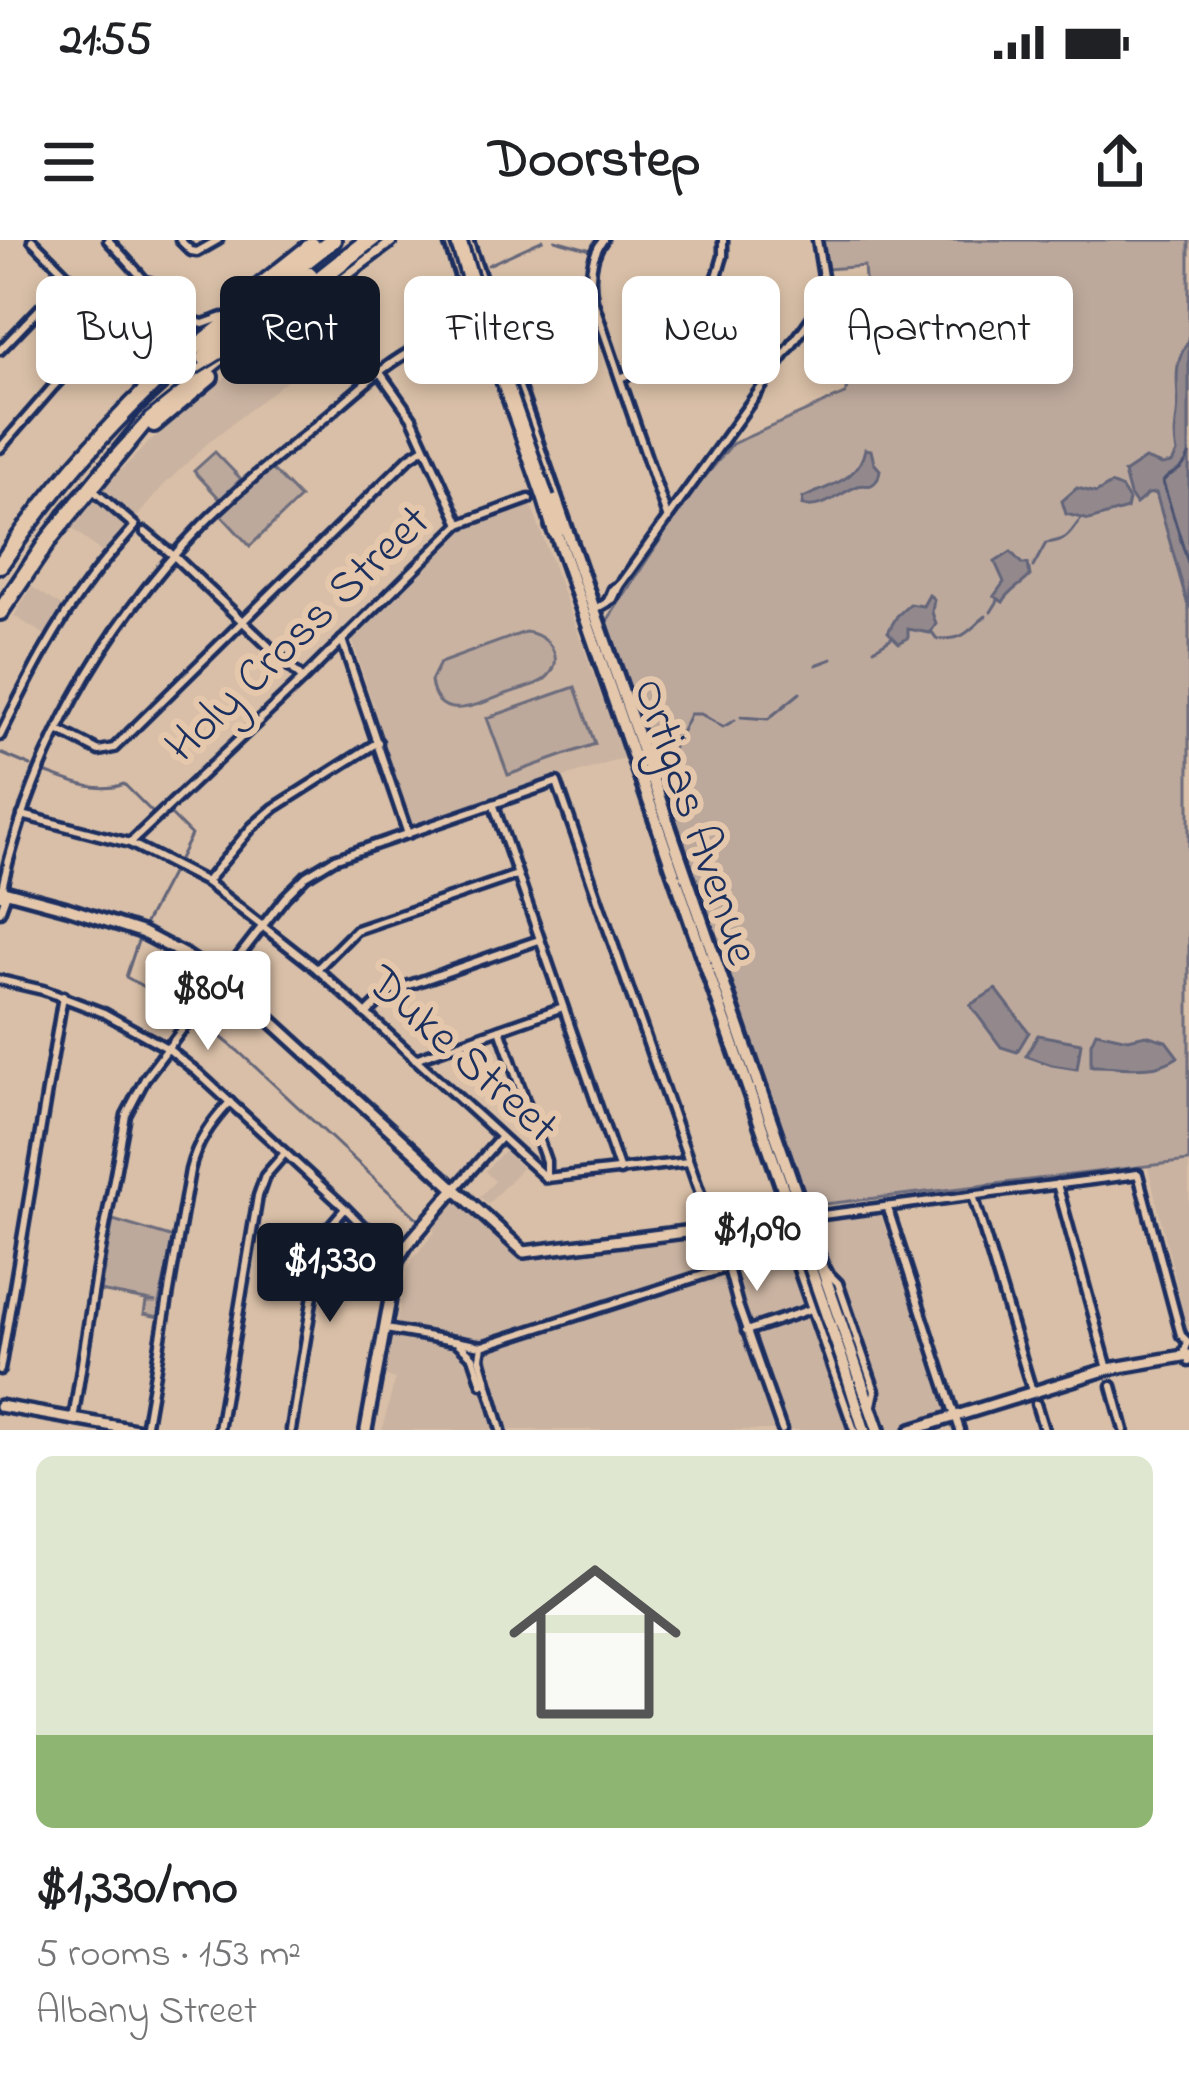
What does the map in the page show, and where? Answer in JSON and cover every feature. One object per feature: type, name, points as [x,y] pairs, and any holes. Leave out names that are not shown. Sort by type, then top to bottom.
[{"type":"highway","points":[[274,276],[318,240]]},
{"type":"highway","points":[[196,347],[333,240]]},
{"type":"highway","points":[[313,276],[355,240]]},
{"type":"highway","points":[[325,276],[372,240]]},
{"type":"highway","points":[[331,276],[372,240]]},
{"type":"highway","points":[[340,276],[389,240]]},
{"type":"highway","points":[[458,240],[556,532]]},
{"type":"highway","points":[[196,343],[220,320]]},
{"type":"highway","points":[[122,451],[170,392],[220,355]]},
{"type":"highway","points":[[0,612],[90,488],[220,358]]},
{"type":"highway","points":[[0,565],[79,460],[153,384]]},
{"type":"main road","name":"Ortigas Avenue","points":[[458,240],[467,276]]},
{"type":"main road","name":"Ortigas Avenue","points":[[458,240],[473,276]]},
{"type":"main road","points":[[503,393],[506,382],[518,388]]},
{"type":"main road","name":"Ortigas Avenue","points":[[500,384],[878,1430]]},
{"type":"main road","name":"Ortigas Avenue","points":[[517,384],[799,1218],[864,1430]]},
{"type":"street","points":[[32,240],[67,276]]},
{"type":"street","points":[[108,240],[143,276]]},
{"type":"street","points":[[180,240],[197,252],[218,240]]},
{"type":"street","points":[[591,276],[603,240]]},
{"type":"street","points":[[620,378],[661,356],[716,280],[723,240]]},
{"type":"street","points":[[594,610],[613,599],[819,307],[825,290],[817,240]]},
{"type":"street","points":[[0,350],[36,312]]},
{"type":"street","points":[[598,317],[668,519]]},
{"type":"street","points":[[404,356],[380,373],[408,411],[460,524]]},
{"type":"street","points":[[0,448],[56,384]]},
{"type":"street","points":[[0,912],[22,815],[39,768],[78,689],[108,643],[174,556],[238,491],[367,384]]},
{"type":"street","points":[[58,730],[99,751],[114,748],[424,448]]},
{"type":"street","points":[[0,736],[58,627],[135,526],[90,488]]},
{"type":"street","points":[[658,491],[670,498],[683,496]]},
{"type":"street","name":"Holy Cross Street","points":[[130,843],[460,524],[529,499]]},
{"type":"street","points":[[145,532],[303,680]]},
{"type":"street","points":[[342,640],[408,834]]},
{"type":"street","points":[[206,881],[251,827],[274,808],[378,742]]},
{"type":"street","points":[[74,1420],[126,1115],[167,1048],[306,876],[334,860],[557,782],[782,1430]]},
{"type":"street","points":[[493,804],[620,1171]]},
{"type":"street","name":"Duke Street","points":[[22,815],[130,843],[206,881],[317,969],[546,1178],[688,1162]]},
{"type":"street","points":[[317,969],[356,930],[517,875]]},
{"type":"street","points":[[2,892],[141,932],[221,979],[524,1252],[1138,1174],[1181,1335],[1188,1342],[1188,1357]]},
{"type":"street","points":[[366,1014],[389,992],[539,940]]},
{"type":"street","points":[[0,980],[63,996],[118,1019],[167,1048],[399,1258]]},
{"type":"street","points":[[0,1370],[63,996]]},
{"type":"street","points":[[415,1059],[563,1006]]},
{"type":"street","points":[[500,1029],[546,1161],[546,1178]]},
{"type":"street","points":[[145,1430],[195,1150],[208,1125],[230,1102]]},
{"type":"street","points":[[366,1430],[399,1258],[500,1138]]},
{"type":"street","points":[[219,1430],[258,1196],[265,1176],[285,1153]]},
{"type":"street","points":[[1057,1184],[1108,1369]]},
{"type":"street","points":[[974,1195],[1032,1391]]},
{"type":"street","points":[[887,1206],[954,1422]]},
{"type":"street","points":[[291,1430],[321,1246],[329,1225],[345,1208]]},
{"type":"street","points":[[799,1218],[796,1256],[854,1430]]},
{"type":"street","points":[[384,1328],[482,1346],[725,1268]]},
{"type":"street","points":[[746,1331],[812,1308]]},
{"type":"street","points":[[455,1341],[473,1358],[482,1384]]},
{"type":"street","points":[[482,1346],[480,1358],[501,1430]]},
{"type":"street","points":[[910,1430],[954,1422],[1032,1391],[1108,1369],[1188,1357]]},
{"type":"street","points":[[931,1430],[1110,1373],[1188,1357]]},
{"type":"street","points":[[1112,1386],[1124,1430]]},
{"type":"street","points":[[1036,1404],[1044,1430]]},
{"type":"street","points":[[0,1406],[136,1430]]},
{"type":"shaded area","points":[[823,240],[1189,240],[1189,1161],[808,1206],[607,621],[687,499],[732,444],[845,394],[849,384],[1073,384],[1073,276],[865,276],[864,266],[828,269]]},
{"type":"shaded area","points":[[220,382],[282,384],[210,441],[135,519],[102,490]]},
{"type":"shaded area","points":[[215,452],[241,479],[220,499],[194,471]]},
{"type":"shaded area","points":[[271,468],[300,498],[250,546],[221,515]]},
{"type":"shaded area","points":[[97,498],[130,525],[106,556],[73,529]]},
{"type":"shaded area","points":[[531,505],[624,758],[412,826],[352,639],[466,527]]},
{"type":"shaded area","points":[[32,587],[66,609],[48,637],[14,616]]},
{"type":"shaded area","points":[[525,632],[553,649],[555,664],[545,679],[474,706],[442,704],[431,681],[440,663]]},
{"type":"shaded area","points":[[575,687],[595,744],[508,775],[487,718]]},
{"type":"shaded area","points":[[504,1151],[522,1168],[488,1204],[480,1197],[495,1181],[485,1171]]},
{"type":"shaded area","points":[[1189,1162],[1189,1335],[1148,1167]]},
{"type":"shaded area","points":[[453,1204],[459,1204],[523,1259],[780,1231],[846,1430],[382,1430],[395,1379],[385,1376],[407,1272],[435,1232],[431,1227]]},
{"type":"shaded area","points":[[880,1213],[949,1412],[896,1430],[885,1430],[878,1408],[881,1391],[844,1283],[828,1263],[813,1222]]},
{"type":"shaded area","points":[[113,1220],[174,1238],[159,1317],[144,1314],[146,1302],[156,1302],[100,1291]]},
{"type":"water","points":[[1189,340],[1189,609],[1156,493],[1136,504],[1124,473],[1145,459],[1172,463],[1177,453],[1177,369]]},
{"type":"water","points":[[865,449],[871,450],[880,470],[875,483],[823,503],[802,505],[803,498],[850,475]]},
{"type":"water","points":[[1111,484],[1122,489],[1129,500],[1127,509],[1089,520],[1066,514],[1062,501],[1077,488],[1096,493]]},
{"type":"water","points":[[1011,552],[1028,564],[1030,576],[1003,602],[994,596],[1004,582],[995,562]]},
{"type":"water","points":[[929,595],[934,599],[936,624],[930,633],[908,629],[908,638],[899,643],[888,632],[897,616],[910,604],[923,606]]},
{"type":"water","points":[[996,989],[1029,1032],[1017,1052],[1001,1047],[970,1005]]},
{"type":"water","points":[[1096,1032],[1166,1041],[1178,1057],[1147,1067],[1091,1066]]},
{"type":"water","points":[[1038,1035],[1081,1043],[1077,1069],[1026,1056]]},
{"type":"waterway","points":[[488,265],[543,240]]},
{"type":"waterway","points":[[555,240],[591,250]]},
{"type":"waterway","points":[[1033,567],[1046,543],[1065,538],[1082,518]]},
{"type":"waterway","points":[[991,612],[999,599]]},
{"type":"waterway","points":[[931,631],[937,639],[954,638],[986,616]]},
{"type":"waterway","points":[[874,649],[893,637]]},
{"type":"waterway","points":[[816,665],[832,659]]},
{"type":"waterway","points":[[741,717],[768,719],[800,693]]},
{"type":"waterway","points":[[668,789],[670,757],[690,714],[701,714],[723,727],[735,720]]},
{"type":"waterway","points":[[0,753],[31,766]]},
{"type":"waterway","points":[[47,773],[95,787],[124,784],[152,812]]},
{"type":"waterway","points":[[171,815],[191,835],[178,861]]},
{"type":"waterway","points":[[144,925],[173,870]]},
{"type":"waterway","points":[[138,941],[126,977],[190,1012]]},
{"type":"waterway","points":[[200,1020],[417,1218]]},
{"type":"tram line","points":[[0,595],[62,505],[146,413],[182,384],[257,338],[385,240]]}]
